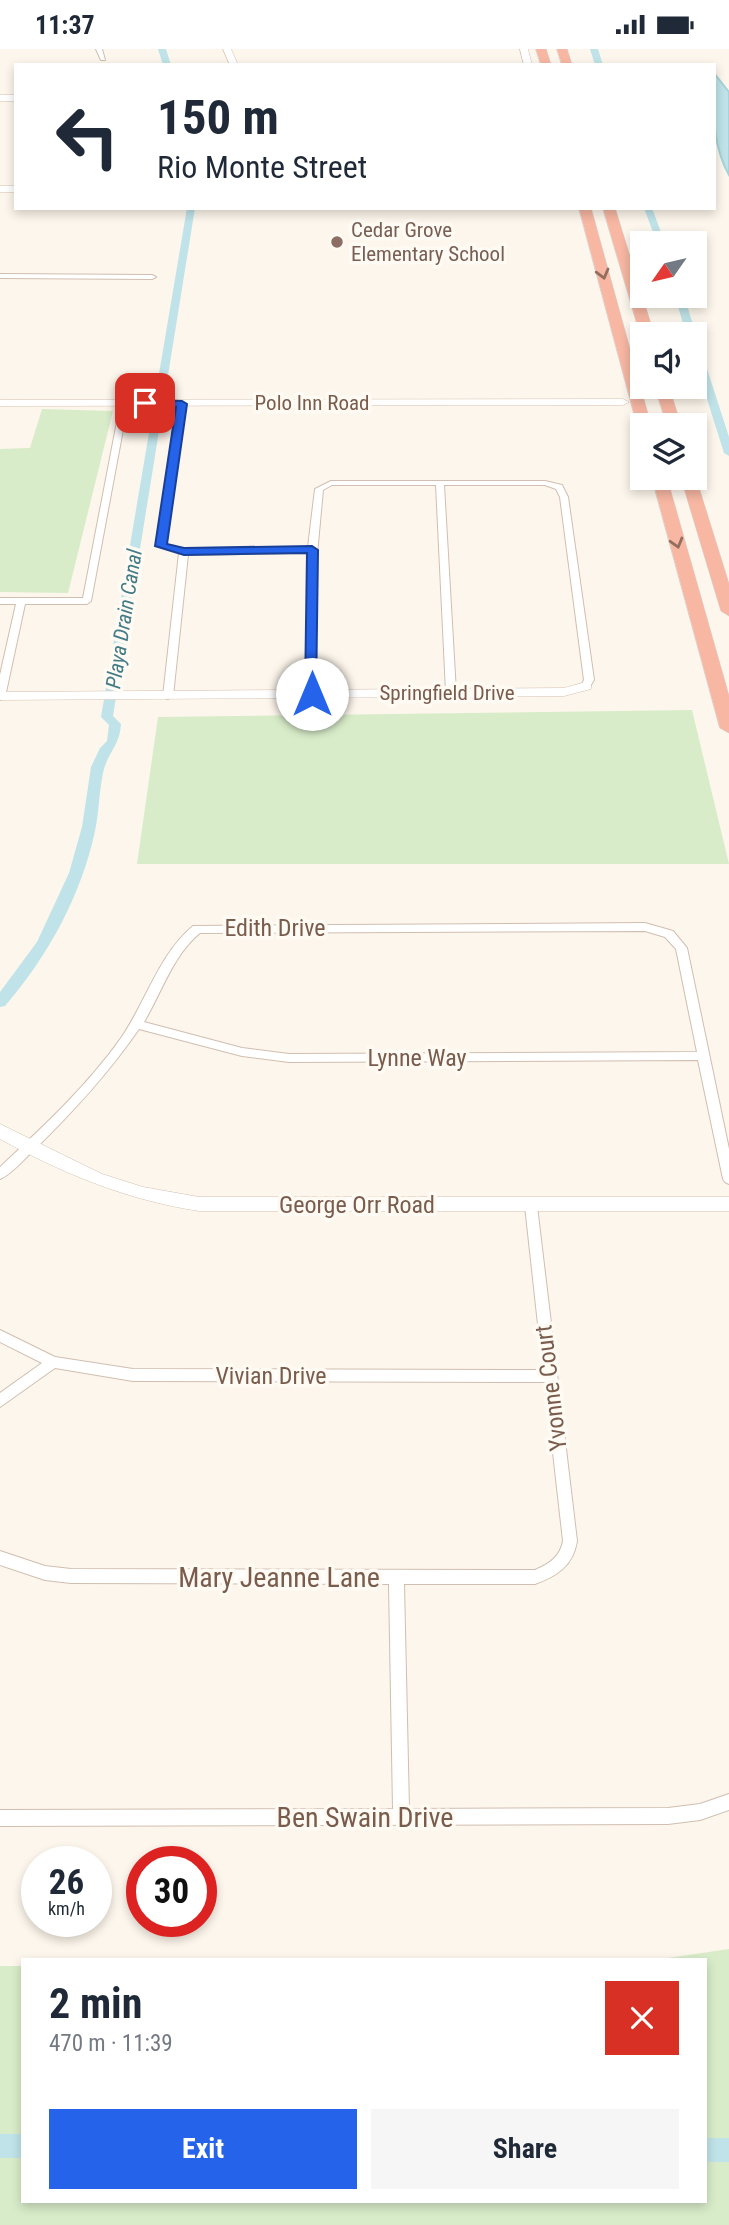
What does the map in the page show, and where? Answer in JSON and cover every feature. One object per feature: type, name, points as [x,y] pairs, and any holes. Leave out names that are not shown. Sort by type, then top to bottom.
[{"type":"highway","points":[[586,210],[642,413]]},
{"type":"highway","points":[[610,210],[643,322]]},
{"type":"highway","points":[[662,490],[729,728]]},
{"type":"highway","points":[[694,490],[729,611]]},
{"type":"street","points":[[99,49],[103,59]]},
{"type":"street","points":[[0,277],[152,277]]},
{"type":"street","name":"Polo Inn Road","points":[[0,403],[623,402]]},
{"type":"street","points":[[0,601],[87,601],[124,403]]},
{"type":"street","points":[[178,404],[161,543],[164,548],[184,552],[312,550]]},
{"type":"street","points":[[312,694],[312,550],[319,489],[324,485],[545,482],[559,487],[564,497],[589,680],[586,687]]},
{"type":"street","points":[[440,483],[451,692]]},
{"type":"street","points":[[168,696],[184,552]]},
{"type":"street","points":[[0,696],[21,601]]},
{"type":"street","name":"Springfield Drive","points":[[0,696],[564,692],[578,691],[586,687]]},
{"type":"street","name":"Edith Drive","points":[[0,1174],[71,1103],[137,1024],[184,941],[201,928],[645,927],[669,934],[681,948],[702,1056]]},
{"type":"street","name":"Lynne Way","points":[[137,1024],[242,1052],[289,1058],[702,1056]]},
{"type":"street","points":[[702,1056],[729,1179]]},
{"type":"street","name":"George Orr Road","points":[[0,1131],[97,1182],[167,1200],[199,1204],[729,1204]]},
{"type":"street","name":"Yvonne Court","points":[[531,1206],[570,1541],[565,1558],[558,1566]]},
{"type":"street","name":"Vivian Drive","points":[[0,1336],[52,1362],[98,1371],[160,1376],[549,1376]]},
{"type":"street","points":[[0,1401],[52,1362]]},
{"type":"street","name":"Mary Jeanne Lane","points":[[0,1558],[45,1573],[71,1576],[535,1577],[558,1566]]},
{"type":"street","points":[[396,1577],[401,1817]]},
{"type":"street","name":"Ben Swain Drive","points":[[0,1818],[667,1816],[700,1812],[729,1801]]},
{"type":"green space","points":[[42,409],[113,411],[68,593],[0,592],[0,449],[30,448]]},
{"type":"green space","points":[[692,710],[729,864],[137,864],[158,717]]},
{"type":"green space","points":[[729,1949],[729,2225],[0,2225],[0,1966],[21,1966],[21,2203],[707,2203],[707,1958],[668,1958]]},
{"type":"water","points":[[716,76],[729,92],[729,175],[716,138]]},
{"type":"waterway","name":"Playa Drain Canal","points":[[162,49],[166,63]]},
{"type":"waterway","points":[[594,49],[598,63]]},
{"type":"waterway","name":"Playa Drain Canal","points":[[0,1002],[30,965],[67,897],[84,849],[98,767],[102,756],[113,742],[115,724],[107,717],[191,210]]},
{"type":"waterway","points":[[649,210],[657,231]]},
{"type":"waterway","points":[[683,308],[687,322]]},
{"type":"waterway","points":[[707,384],[729,453]]},
{"type":"waterway","points":[[0,2146],[21,2146]]},
{"type":"waterway","points":[[707,2150],[729,2150]]},
{"type":"place","name":"Cedar Grove Elementary School","points":[[337,242]]},
{"type":"route","points":[[145,403],[182,404],[161,546],[184,552],[312,550],[312,694]]}]
